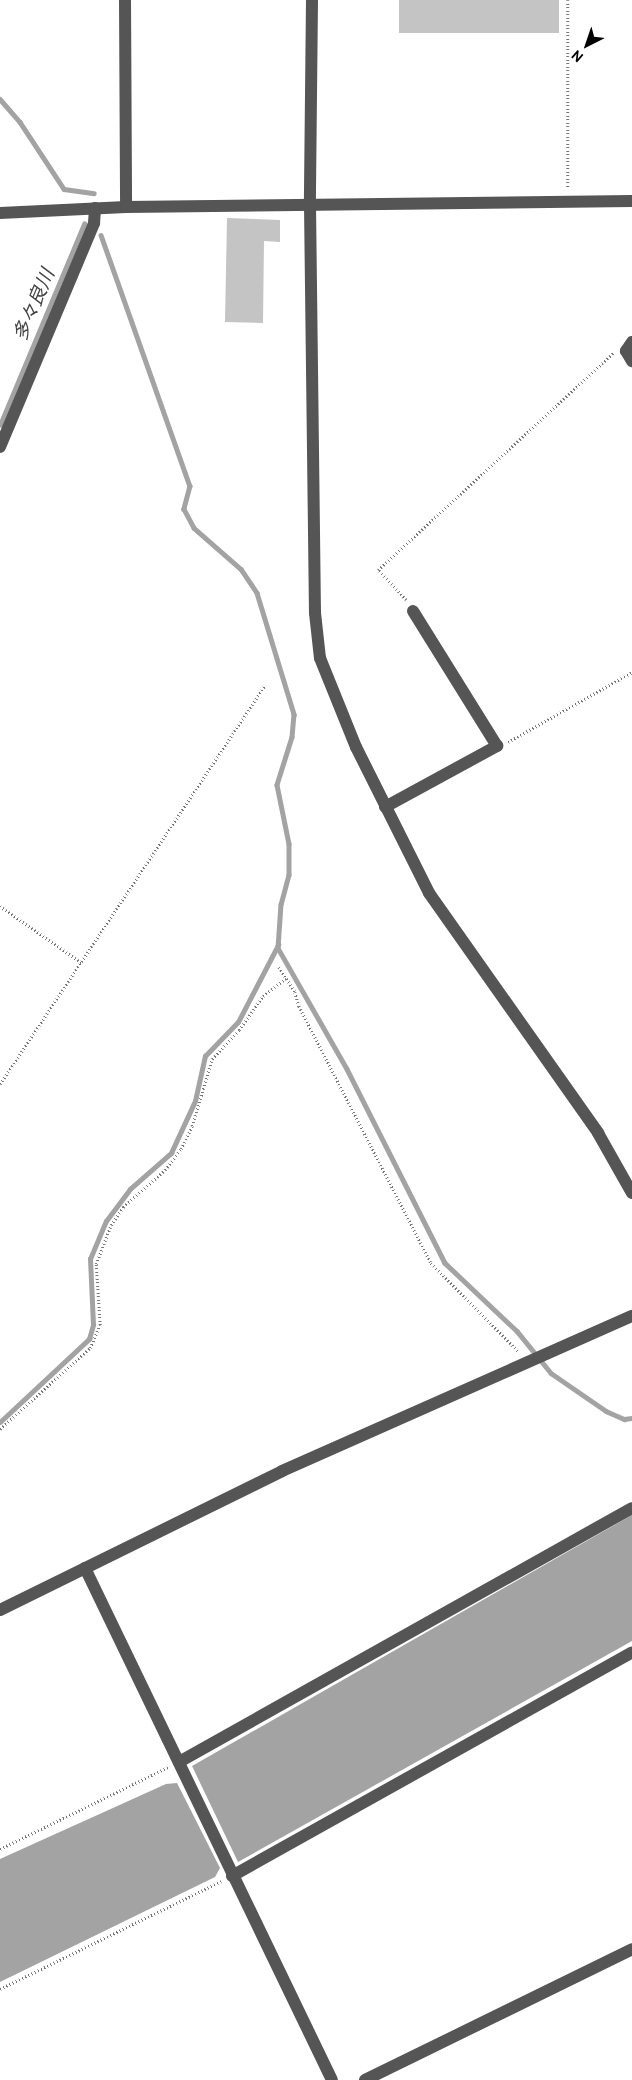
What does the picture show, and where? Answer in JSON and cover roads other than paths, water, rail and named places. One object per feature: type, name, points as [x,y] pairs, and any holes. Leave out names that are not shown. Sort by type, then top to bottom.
[{"type":"street","points":[[125,0],[126,207]]},
{"type":"street","points":[[312,0],[310,205],[317,643],[320,658],[352,738],[385,807],[442,914],[574,1098],[632,1193]]},
{"type":"street","points":[[0,213],[126,207],[632,201]]},
{"type":"street","points":[[0,447],[94,223],[95,208]]},
{"type":"street","points":[[630,345],[632,361]]},
{"type":"street","points":[[385,807],[498,746],[413,611]]},
{"type":"street","points":[[0,1610],[282,1471],[632,1316]]},
{"type":"street","points":[[179,1762],[632,1508]]},
{"type":"street","points":[[85,1568],[332,2080]]},
{"type":"street","points":[[232,1876],[632,1652]]},
{"type":"street","points":[[365,2080],[632,1950]]},
{"type":"waterway","name":"多々良川","points":[[0,99],[20,122],[64,189],[94,193]]},
{"type":"waterway","name":"多々良川","points":[[0,425],[84,224]]},
{"type":"waterway","points":[[101,235],[190,486],[184,509],[194,528],[241,569],[257,593],[294,714],[292,737],[277,785],[289,844],[289,875],[281,904],[278,948],[347,1069],[445,1263],[517,1331],[551,1373],[606,1411],[624,1419],[632,1418]]},
{"type":"waterway","points":[[0,1422],[89,1339],[93,1325],[90,1259],[106,1221],[130,1189],[171,1153],[195,1101],[205,1056],[238,1022],[278,945]]}]
